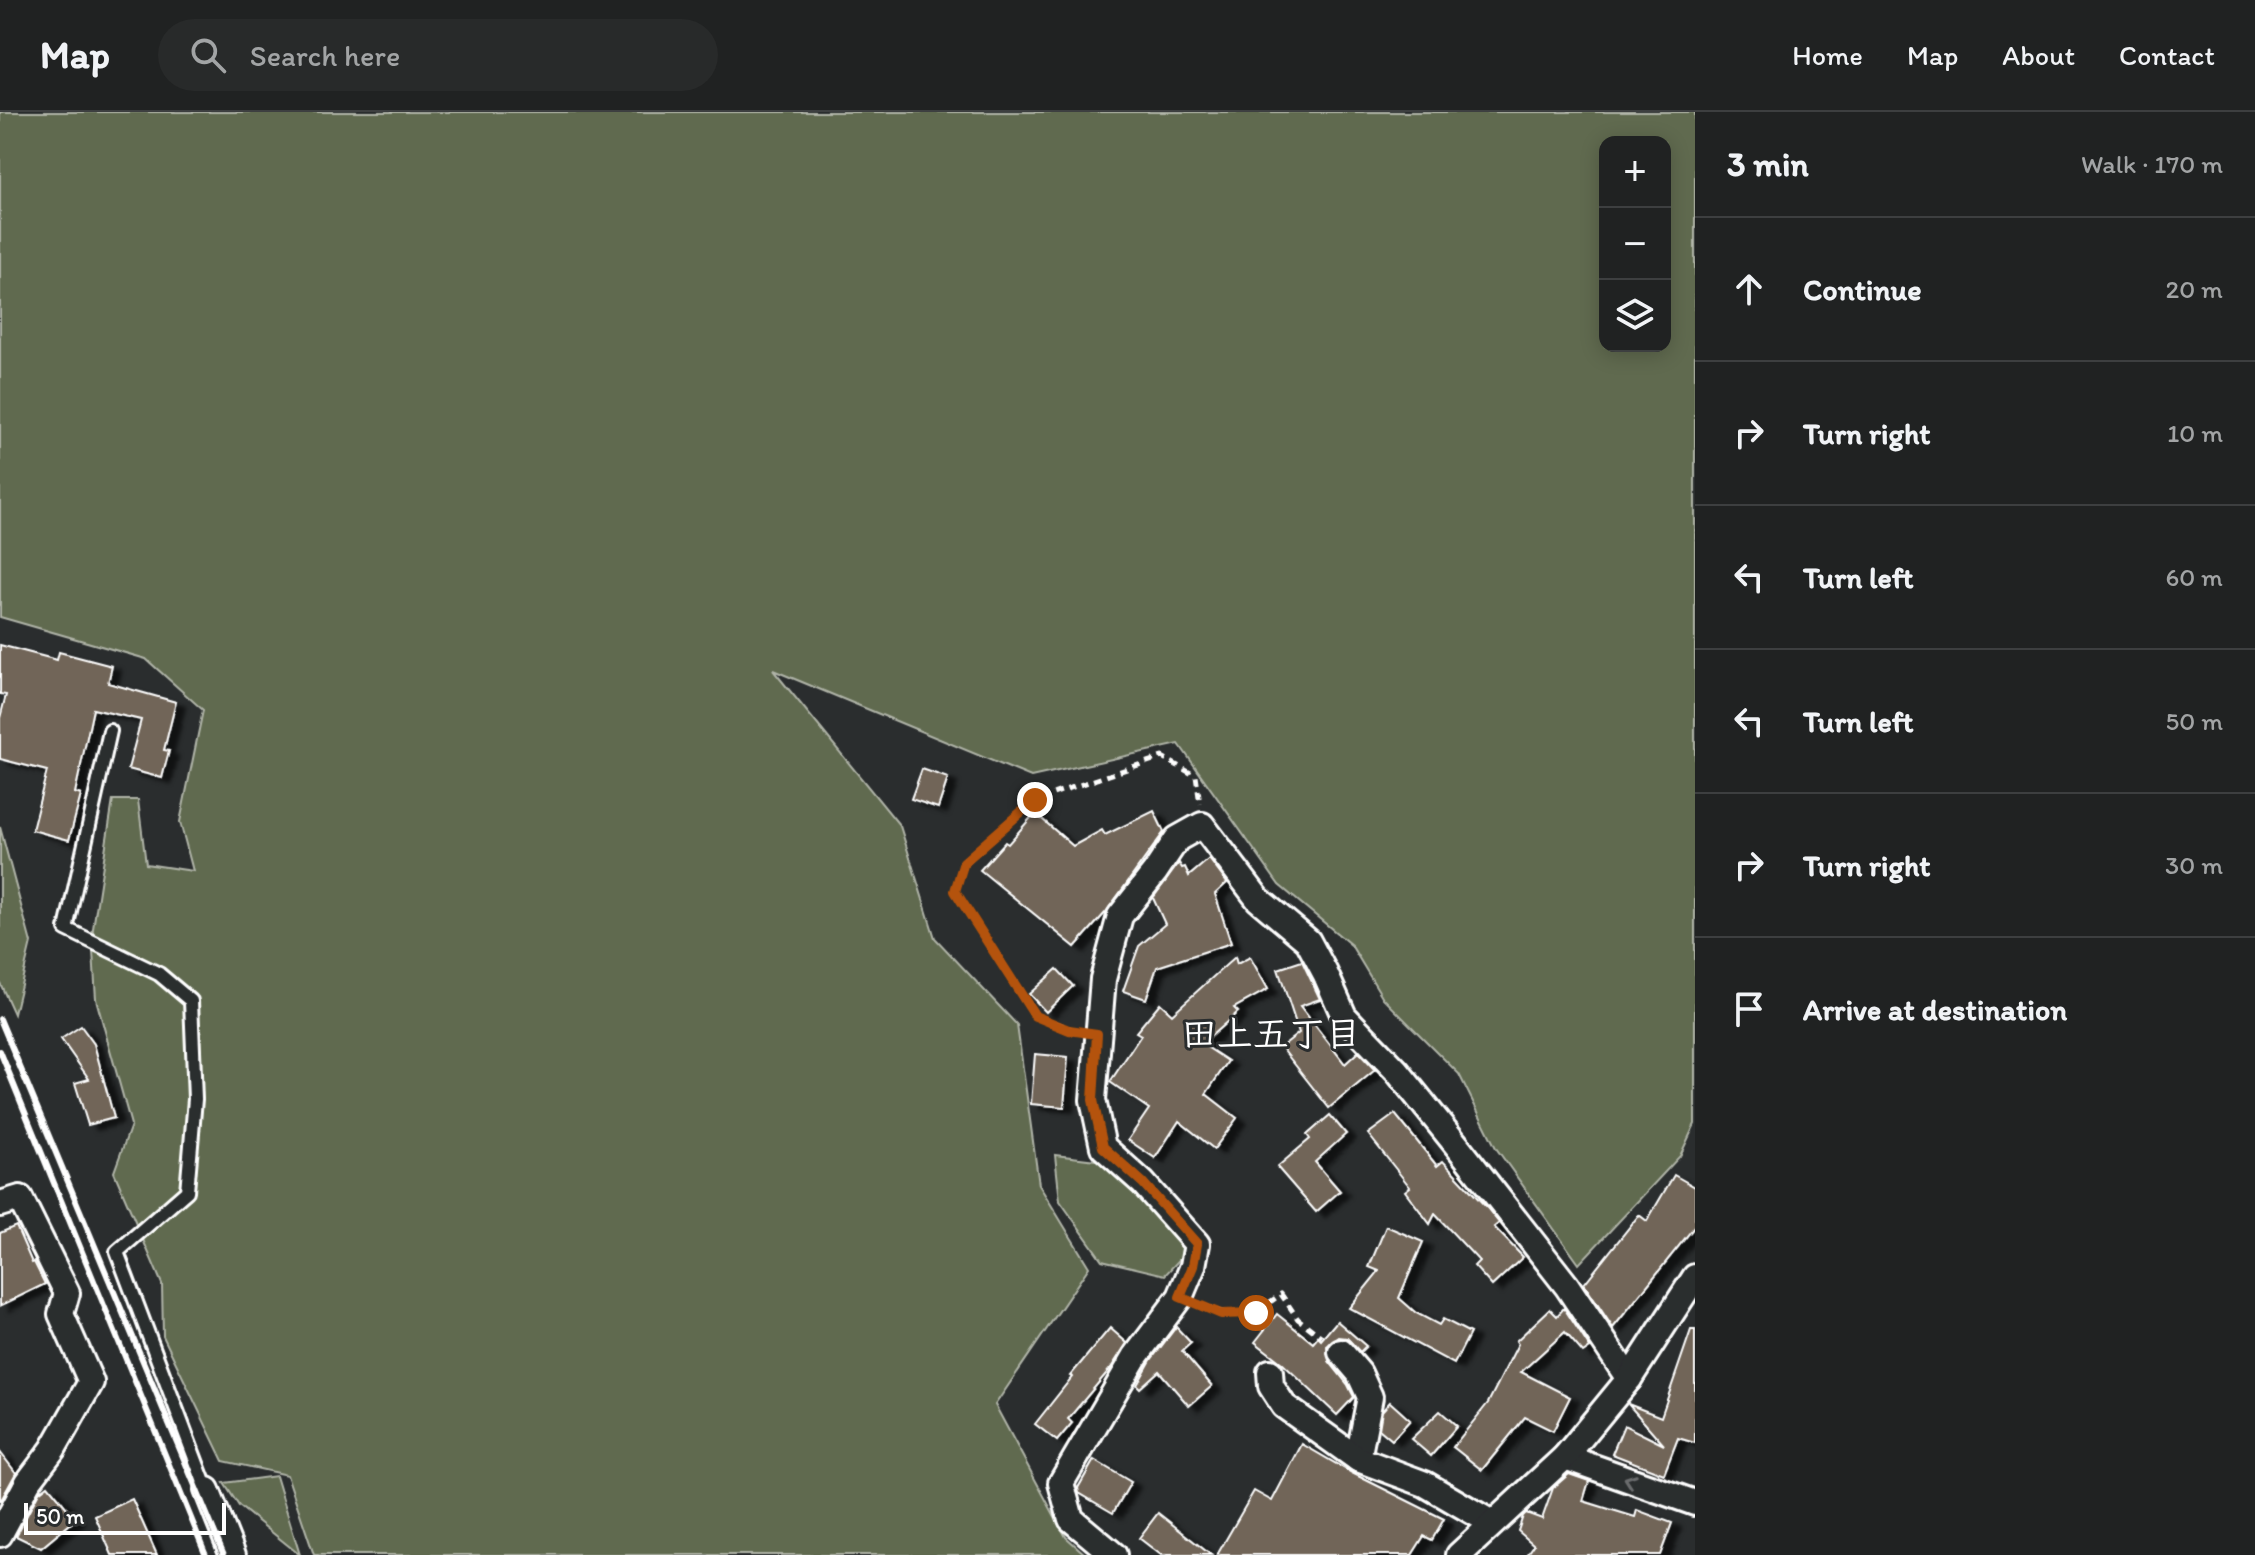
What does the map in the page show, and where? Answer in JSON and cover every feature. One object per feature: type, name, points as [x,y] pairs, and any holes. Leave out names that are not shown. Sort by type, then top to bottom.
[{"type":"street","points":[[1114,1555],[1071,1519],[1061,1483],[1135,1357],[1180,1297],[1193,1266],[1197,1244],[1143,1183],[1103,1147],[1093,1100],[1103,979],[1120,916],[1177,839],[1202,825],[1258,899],[1308,941],[1344,1016],[1397,1071],[1469,1161],[1567,1286],[1629,1379]]},
{"type":"street","points":[[0,1204],[20,1198],[67,1293],[61,1314],[91,1382],[53,1449],[28,1482],[0,1534]]},
{"type":"street","points":[[1459,1555],[1565,1457],[1629,1379],[1695,1277]]},
{"type":"street","points":[[1341,1352],[1359,1373],[1370,1397],[1358,1459]]},
{"type":"street","points":[[1270,1372],[1271,1386],[1284,1406],[1358,1459],[1425,1484],[1492,1523]]},
{"type":"street","points":[[1565,1457],[1695,1503]]},
{"type":"street","points":[[207,1490],[233,1555]]},
{"type":"lane","points":[[110,731],[66,929],[159,974],[191,1001],[195,1099],[187,1191],[117,1252],[207,1490]]},
{"type":"path","points":[[1097,1034],[1069,1030],[1035,1016],[955,891],[964,862],[1035,800],[1162,757],[1196,776],[1202,825]]},
{"type":"path","points":[[1180,1297],[1221,1314],[1256,1313],[1281,1294],[1298,1319],[1341,1352]]},
{"type":"green space","points":[[0,112],[1695,112],[1695,1124],[1680,1156],[1579,1264],[1496,1148],[1459,1074],[1383,998],[1351,945],[1279,885],[1179,744],[1031,777],[773,670],[900,826],[935,938],[1017,1025],[1039,1185],[1089,1267],[995,1405],[1066,1537],[1086,1555],[314,1555],[287,1475],[223,1461],[163,1336],[162,1284],[114,1172],[131,1125],[96,999],[92,935],[113,800],[138,800],[146,864],[193,871],[180,822],[203,710],[146,659],[0,617]]},
{"type":"green space","points":[[0,827],[31,943],[14,1014],[0,983]]},
{"type":"green space","points":[[1055,1155],[1104,1161],[1191,1247],[1165,1275],[1102,1260],[1060,1201]]},
{"type":"green space","points":[[276,1476],[300,1555],[239,1506],[224,1483]]},
{"type":"building","points":[[0,645],[57,660],[59,652],[112,666],[108,683],[176,702],[164,750],[169,751],[162,778],[128,769],[141,720],[93,709],[75,793],[81,795],[69,840],[32,830],[47,771],[0,759],[0,718],[6,695],[0,694]]},
{"type":"building","points":[[922,769],[948,778],[938,808],[911,799]]},
{"type":"building","points":[[1154,811],[1164,832],[1106,912],[1075,947],[980,870],[1035,813],[1073,846],[1102,830],[1105,835]]},
{"type":"building","points":[[1209,859],[1227,883],[1215,894],[1231,943],[1157,967],[1146,999],[1123,991],[1139,946],[1165,924],[1153,898],[1179,863],[1189,876]]},
{"type":"building","points":[[1235,957],[1237,964],[1250,957],[1268,989],[1234,1008],[1238,1012],[1202,1044],[1228,1061],[1206,1094],[1237,1118],[1214,1149],[1179,1121],[1155,1158],[1128,1140],[1149,1109],[1110,1082],[1141,1035],[1136,1032],[1160,1003],[1172,1014]]},
{"type":"building","points":[[1302,961],[1320,999],[1300,1006],[1345,1064],[1358,1052],[1375,1070],[1329,1108],[1281,1047],[1299,1033],[1278,969]]},
{"type":"building","points":[[1057,969],[1073,986],[1046,1012],[1029,994]]},
{"type":"building","points":[[81,1026],[94,1044],[114,1118],[88,1125],[75,1083],[89,1079],[61,1039]]},
{"type":"building","points":[[1035,1054],[1068,1057],[1064,1107],[1031,1104]]},
{"type":"building","points":[[1395,1114],[1437,1166],[1443,1161],[1487,1208],[1499,1223],[1494,1227],[1523,1257],[1492,1286],[1474,1266],[1479,1261],[1435,1214],[1430,1224],[1405,1191],[1410,1187],[1368,1134]]},
{"type":"building","points":[[1330,1115],[1346,1134],[1315,1162],[1340,1191],[1316,1212],[1277,1167],[1310,1139],[1307,1135]]},
{"type":"building","points":[[1674,1175],[1695,1187],[1695,1226],[1613,1328],[1584,1284],[1639,1215],[1647,1221]]},
{"type":"building","points":[[16,1226],[45,1284],[0,1306],[0,1233]]},
{"type":"building","points":[[1386,1226],[1423,1242],[1399,1298],[1416,1313],[1439,1325],[1443,1319],[1470,1333],[1454,1364],[1349,1308],[1379,1271],[1369,1267]]},
{"type":"building","points":[[1564,1308],[1590,1348],[1583,1353],[1565,1332],[1521,1372],[1570,1397],[1553,1431],[1525,1417],[1482,1470],[1453,1447],[1488,1403],[1518,1344],[1516,1341],[1550,1309],[1557,1316]]},
{"type":"building","points":[[1277,1314],[1313,1343],[1318,1337],[1321,1340],[1337,1321],[1366,1346],[1360,1352],[1347,1338],[1339,1337],[1327,1346],[1329,1361],[1354,1397],[1337,1415],[1255,1342]]},
{"type":"building","points":[[1176,1327],[1191,1343],[1182,1351],[1212,1386],[1189,1406],[1159,1371],[1140,1388],[1137,1385]]},
{"type":"building","points":[[1110,1328],[1127,1343],[1111,1368],[1068,1419],[1072,1423],[1057,1441],[1035,1424]]},
{"type":"building","points":[[1691,1330],[1695,1330],[1695,1443],[1678,1438],[1664,1474],[1612,1454],[1624,1425],[1664,1445],[1628,1404],[1661,1417]]},
{"type":"building","points":[[1390,1402],[1410,1420],[1392,1440],[1379,1429],[1382,1411]]},
{"type":"building","points":[[1440,1411],[1457,1426],[1431,1456],[1411,1439]]},
{"type":"building","points":[[1302,1444],[1444,1519],[1432,1540],[1424,1536],[1412,1555],[1217,1555],[1254,1491],[1272,1501]]},
{"type":"building","points":[[0,1452],[16,1473],[0,1502]]},
{"type":"building","points":[[1094,1460],[1131,1482],[1113,1513],[1079,1493],[1078,1488]]},
{"type":"building","points":[[1569,1474],[1589,1481],[1583,1501],[1635,1517],[1637,1510],[1672,1523],[1660,1555],[1527,1555],[1534,1545],[1518,1531],[1523,1516],[1526,1513],[1542,1519],[1553,1488]]},
{"type":"building","points":[[48,1485],[76,1519],[41,1548],[16,1536],[39,1492]]},
{"type":"building","points":[[132,1499],[157,1555],[112,1555],[95,1516]]},
{"type":"building","points":[[1158,1513],[1211,1555],[1161,1555],[1139,1538]]},
{"type":"railway","points":[[0,1019],[224,1555]]},
{"type":"railway","points":[[0,1051],[206,1555]]},
{"type":"district","name":"田上五丁目","points":[[1271,1033]]},
{"type":"route","points":[[1035,800],[964,862],[955,891],[1035,1016],[1069,1030],[1097,1034],[1093,1100],[1103,1147],[1143,1183],[1197,1244],[1193,1266],[1180,1297],[1221,1314],[1256,1313]]}]
